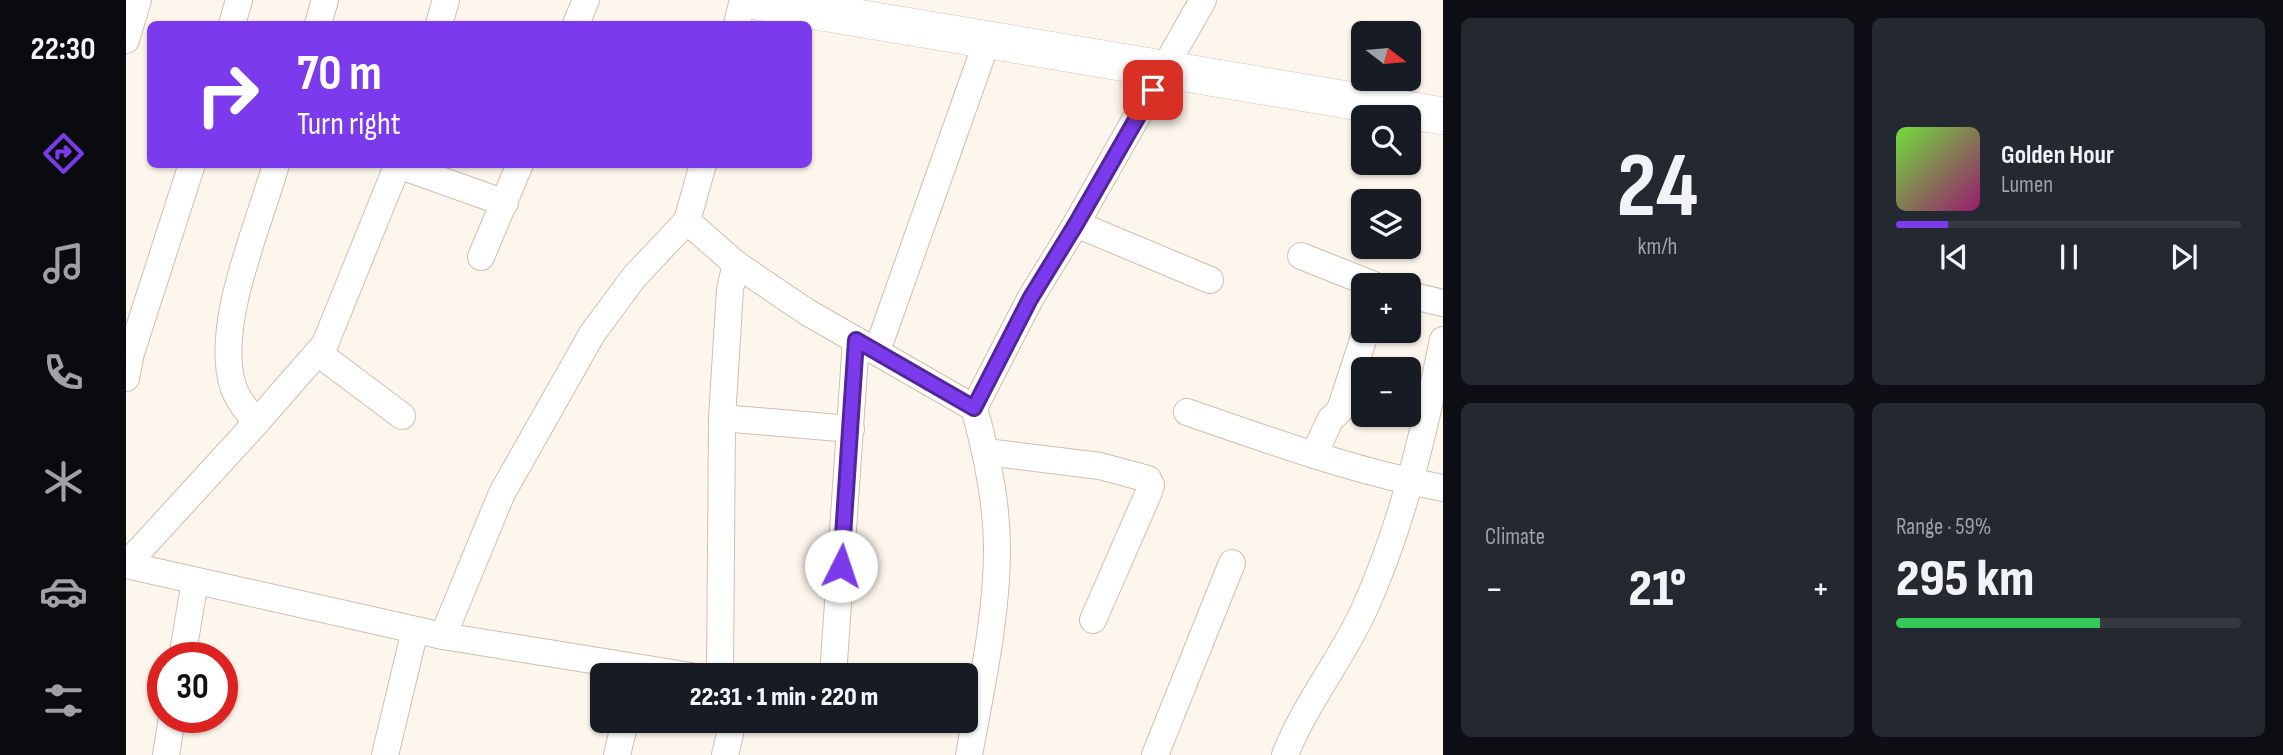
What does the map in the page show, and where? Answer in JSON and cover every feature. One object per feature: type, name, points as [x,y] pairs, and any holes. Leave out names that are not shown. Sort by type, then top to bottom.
[{"type":"street","points":[[126,40],[138,0]]},
{"type":"street","points":[[233,21],[239,0]]},
{"type":"street","points":[[319,21],[325,0]]},
{"type":"street","points":[[440,21],[446,0]]},
{"type":"street","points":[[577,21],[586,0]]},
{"type":"street","points":[[738,21],[743,0]]},
{"type":"street","points":[[750,0],[843,7],[988,38],[1443,116]]},
{"type":"street","points":[[978,678],[995,598],[997,549],[995,508],[986,452],[974,408],[1030,299],[1076,224],[1203,0]]},
{"type":"street","points":[[834,663],[850,429],[866,346],[988,38]]},
{"type":"street","points":[[126,378],[131,353],[191,168]]},
{"type":"street","points":[[256,423],[233,388],[228,362],[234,301],[275,168]]},
{"type":"street","points":[[397,168],[325,344],[126,565],[443,636],[590,664]]},
{"type":"street","points":[[406,168],[505,203]]},
{"type":"street","points":[[481,257],[518,168]]},
{"type":"street","points":[[443,636],[502,493],[592,334],[635,276],[687,222],[702,168]]},
{"type":"street","points":[[687,222],[736,264],[807,312],[974,408]]},
{"type":"street","points":[[1076,224],[1210,280]]},
{"type":"street","points":[[1301,256],[1351,276]]},
{"type":"street","points":[[720,663],[722,418],[730,289],[736,264]]},
{"type":"street","points":[[1421,298],[1443,303]]},
{"type":"street","points":[[1285,755],[1362,614],[1379,576],[1435,419],[1443,340]]},
{"type":"street","points":[[1314,456],[1330,420],[1340,410],[1362,343]]},
{"type":"street","points":[[318,353],[402,416]]},
{"type":"street","points":[[1187,412],[1314,456],[1443,488]]},
{"type":"street","points":[[722,418],[850,429]]},
{"type":"street","points":[[986,452],[1100,466],[1148,479],[1151,485],[1149,492],[1093,620]]},
{"type":"street","points":[[1155,755],[1232,563]]},
{"type":"street","points":[[185,642],[195,581]]},
{"type":"street","points":[[385,755],[415,630]]},
{"type":"street","points":[[166,755],[170,733]]},
{"type":"street","points":[[617,755],[622,733]]},
{"type":"street","points":[[725,755],[730,733]]},
{"type":"street","points":[[969,755],[970,733]]},
{"type":"route","points":[[841,566],[856,340],[974,408],[1030,299],[1153,90]]}]
